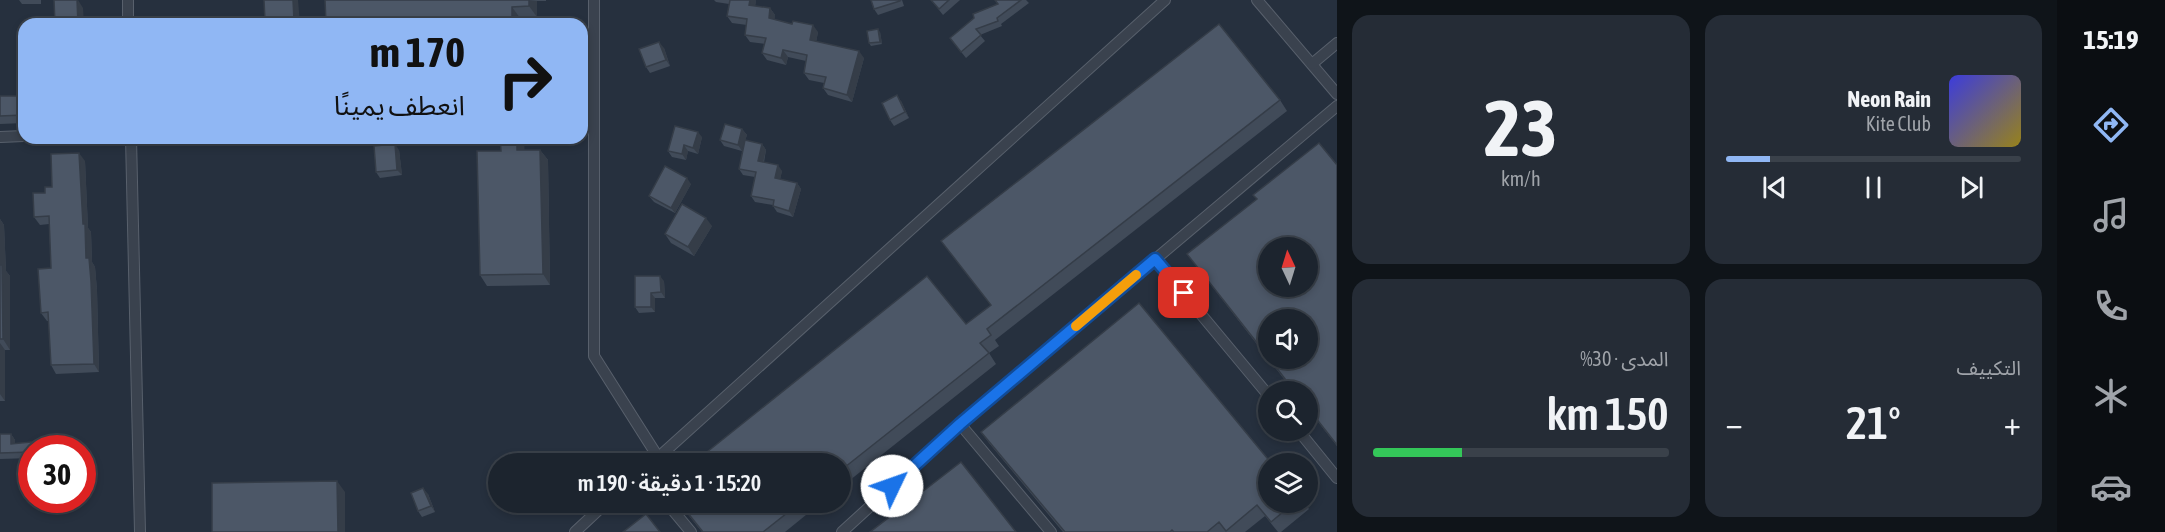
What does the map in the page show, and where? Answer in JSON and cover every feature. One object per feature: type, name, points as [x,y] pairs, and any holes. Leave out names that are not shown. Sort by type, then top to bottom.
[{"type":"street","points":[[128,0],[128,18]]},
{"type":"street","points":[[594,0],[594,356],[650,453]]},
{"type":"street","points":[[664,453],[1166,0]]},
{"type":"street","points":[[1257,0],[1337,94]]},
{"type":"street","points":[[1312,64],[1337,43]]},
{"type":"street","points":[[842,532],[960,424],[1337,106]]},
{"type":"street","points":[[0,137],[18,136]]},
{"type":"street","points":[[131,144],[140,532]]},
{"type":"street","points":[[1155,259],[1258,383]]},
{"type":"street","points":[[960,424],[1051,532]]},
{"type":"street","points":[[1307,441],[1337,478]]},
{"type":"street","points":[[574,532],[595,513]]},
{"type":"street","points":[[675,513],[691,532]]},
{"type":"building","points":[[54,0],[77,0],[78,18],[55,18]]},
{"type":"building","points":[[264,0],[293,0],[294,18],[265,18]]},
{"type":"building","points":[[325,0],[529,0],[529,6],[512,7],[512,18],[326,18]]},
{"type":"building","points":[[730,0],[750,0],[749,5],[770,8],[769,18],[792,24],[793,21],[813,25],[810,40],[859,51],[847,95],[823,88],[826,77],[804,73],[807,55],[783,50],[781,58],[762,53],[766,38],[745,35],[747,19],[727,16]]},
{"type":"building","points":[[871,0],[900,0],[900,1],[874,9]]},
{"type":"building","points":[[931,0],[949,0],[939,9]]},
{"type":"building","points":[[995,0],[1021,0],[997,18],[998,21],[976,29],[981,35],[961,52],[950,38],[974,18],[973,14],[998,4]]},
{"type":"building","points":[[1219,24],[1280,100],[987,329],[991,335],[980,343],[989,353],[851,462],[851,453],[706,453],[927,276],[966,324],[991,305],[941,241]]},
{"type":"building","points":[[878,29],[880,42],[869,43],[867,31]]},
{"type":"building","points":[[659,42],[666,60],[646,67],[639,49]]},
{"type":"building","points":[[897,95],[905,112],[890,120],[882,103]]},
{"type":"building","points":[[0,96],[18,96],[18,115],[0,116]]},
{"type":"building","points":[[725,124],[742,129],[738,145],[720,140]]},
{"type":"building","points":[[675,126],[698,132],[693,148],[684,145],[682,154],[668,151]]},
{"type":"building","points":[[745,140],[762,144],[758,161],[778,165],[775,178],[797,183],[789,211],[773,206],[774,200],[751,196],[756,172],[739,169]]},
{"type":"building","points":[[1319,143],[1337,165],[1337,445],[1318,421],[1318,381],[1287,381],[1277,369],[1318,369],[1318,309],[1258,309],[1258,344],[1187,254],[1257,199],[1253,195]]},
{"type":"building","points":[[395,144],[397,170],[376,172],[374,146]]},
{"type":"building","points":[[500,144],[517,144],[517,150],[540,150],[543,274],[480,275],[477,151],[501,151]]},
{"type":"building","points":[[79,153],[86,258],[89,258],[91,281],[94,364],[51,365],[48,312],[41,313],[38,269],[51,268],[49,216],[34,217],[33,193],[45,193],[45,187],[52,187],[51,154]]},
{"type":"building","points":[[665,166],[687,178],[671,208],[649,196]]},
{"type":"building","points":[[682,204],[706,218],[688,247],[665,234]]},
{"type":"building","points":[[0,265],[2,265],[3,339],[0,339]]},
{"type":"building","points":[[635,276],[660,276],[661,292],[651,293],[651,307],[635,307]]},
{"type":"building","points":[[1139,303],[1263,453],[1258,453],[1258,506],[1226,531],[1219,522],[1207,532],[1174,532],[1172,530],[1170,532],[1065,532],[981,432]]},
{"type":"building","points":[[0,434],[11,434],[11,444],[18,443],[18,452],[0,453]]},
{"type":"building","points":[[961,462],[1016,532],[870,532]]},
{"type":"building","points":[[337,481],[338,532],[212,532],[212,483]]},
{"type":"building","points":[[423,488],[431,506],[418,511],[411,493]]},
{"type":"building","points":[[688,513],[787,513],[763,532],[703,532]]},
{"type":"building","points":[[1264,513],[1282,513],[1271,522]]},
{"type":"building","points":[[646,514],[660,532],[623,532]]},
{"type":"slow traffic","points":[[1076,326],[1136,275]]},
{"type":"route","points":[[892,486],[960,424],[1155,259],[1184,293]]}]
